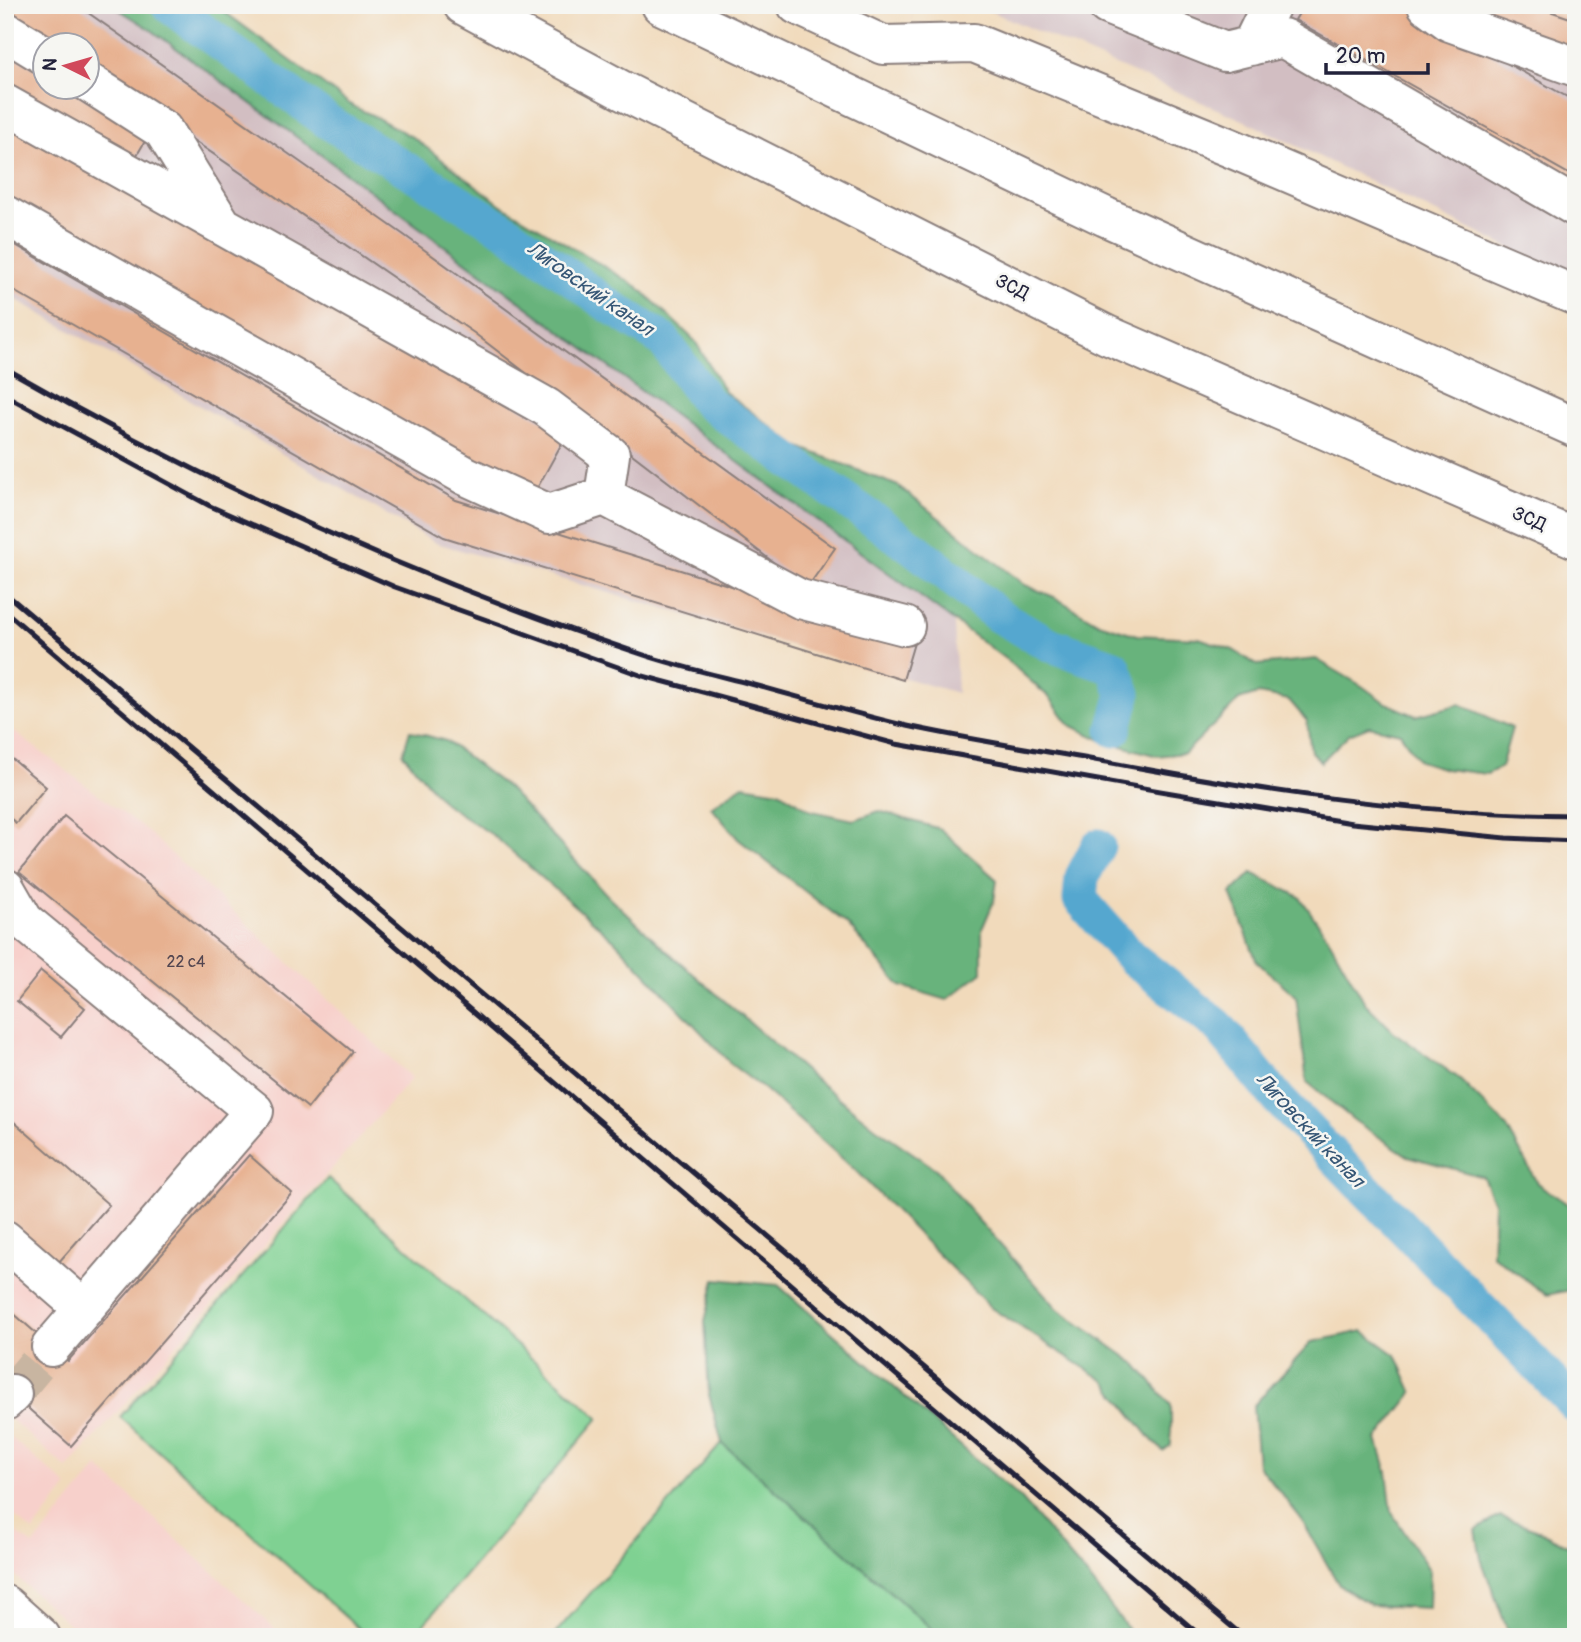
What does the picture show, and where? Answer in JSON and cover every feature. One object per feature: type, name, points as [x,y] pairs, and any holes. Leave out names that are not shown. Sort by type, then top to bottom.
[{"type":"main road","name":"ЗСД","points":[[463,5],[623,91],[1107,335],[1576,539]]},
{"type":"main road","points":[[661,5],[1106,217],[1576,428]]},
{"type":"main road","points":[[797,5],[883,45],[974,43],[1233,149],[1576,296]]},
{"type":"main road","points":[[1107,5],[1225,52],[1283,38],[1576,207]]},
{"type":"main road","points":[[1251,46],[1271,5]]},
{"type":"main road","points":[[1427,5],[1450,22],[1576,67]]},
{"type":"main road","points":[[5,31],[32,47]]},
{"type":"main road","points":[[102,91],[163,130],[223,228]]},
{"type":"main road","points":[[5,104],[546,407],[610,455],[604,496]]},
{"type":"main road","points":[[5,215],[478,481],[549,514],[604,496],[800,599],[905,626]]},
{"type":"main road","points":[[11,917],[254,1111],[51,1347]]},
{"type":"main road","points":[[5,1240],[84,1309]]},
{"type":"main road","points":[[5,1605],[41,1637]]},
{"type":"shaded area","points":[[5,5],[112,5],[150,29],[954,622],[957,693],[436,543],[5,293]]},
{"type":"shaded area","points":[[976,5],[1531,5],[1576,21],[1576,280],[1245,121]]},
{"type":"shaded area","points":[[5,725],[146,830],[412,1078],[67,1469],[5,1414]]},
{"type":"shaded area","points":[[5,1433],[68,1486],[33,1532],[5,1508]]},
{"type":"shaded area","points":[[98,1467],[284,1637],[84,1637],[5,1567],[5,1523],[33,1546]]},
{"type":"green space","points":[[112,5],[215,5],[354,107],[414,138],[500,204],[638,287],[695,341],[725,392],[797,446],[898,486],[1025,585],[1054,597],[1099,623],[1137,635],[1199,638],[1233,650],[1257,665],[1316,659],[1384,702],[1416,716],[1460,704],[1512,728],[1501,767],[1487,774],[1445,769],[1419,761],[1400,733],[1369,726],[1349,734],[1321,762],[1311,752],[1307,721],[1289,700],[1258,694],[1239,700],[1185,753],[1157,756],[1101,740],[1070,725],[1050,698],[1008,661],[150,29]]},
{"type":"green space","points":[[410,731],[446,741],[508,788],[608,896],[667,951],[811,1076],[875,1127],[937,1170],[1058,1309],[1136,1364],[1171,1405],[1171,1445],[1163,1451],[1105,1381],[991,1308],[854,1169],[765,1090],[732,1065],[615,941],[494,836],[444,803],[403,754]]},
{"type":"green space","points":[[743,785],[779,791],[812,811],[854,820],[879,811],[940,829],[997,880],[994,901],[982,929],[982,972],[947,1000],[900,986],[847,924],[738,839],[711,807]]},
{"type":"green space","points":[[1252,873],[1300,897],[1330,941],[1365,1003],[1395,1033],[1457,1077],[1507,1127],[1537,1183],[1576,1210],[1576,1289],[1547,1295],[1492,1255],[1494,1203],[1483,1177],[1408,1156],[1355,1121],[1307,1082],[1296,996],[1257,962],[1231,893]]},
{"type":"green space","points":[[328,1178],[599,1418],[413,1637],[368,1637],[120,1417]]},
{"type":"green space","points":[[715,1279],[778,1285],[1020,1498],[1092,1582],[1134,1637],[941,1637],[722,1443],[709,1395],[705,1321]]},
{"type":"green space","points":[[1363,1331],[1396,1355],[1413,1393],[1377,1439],[1387,1472],[1392,1513],[1430,1571],[1429,1608],[1371,1605],[1339,1585],[1300,1517],[1258,1465],[1253,1406],[1312,1342]]},
{"type":"green space","points":[[722,1443],[941,1637],[552,1637]]},
{"type":"green space","points":[[1500,1516],[1533,1528],[1576,1549],[1576,1637],[1510,1637],[1481,1559],[1476,1530]]},
{"type":"building","points":[[5,5],[77,5],[404,235],[835,548],[807,588],[474,333],[102,78],[102,32],[32,32],[5,14]]},
{"type":"building","points":[[1304,5],[1404,5],[1576,102],[1576,178],[1295,20]]},
{"type":"building","points":[[1449,5],[1532,5],[1576,20],[1576,49]]},
{"type":"building","points":[[5,52],[32,67],[32,102],[90,102],[148,136],[130,167],[5,94]]},
{"type":"building","points":[[5,122],[567,434],[534,494],[5,200]]},
{"type":"building","points":[[5,239],[456,500],[914,643],[903,680],[444,537],[5,286]]},
{"type":"building","points":[[5,753],[46,787],[16,823],[5,814]]},
{"type":"building","points":[[64,816],[353,1052],[308,1108],[19,872]]},
{"type":"building","points":[[41,971],[85,1008],[61,1037],[17,1001]]},
{"type":"building","points":[[5,1114],[109,1205],[58,1263],[5,1216]]},
{"type":"building","points":[[249,1155],[292,1193],[71,1446],[5,1388],[5,1306],[68,1361]]},
{"type":"waterway","name":"Лиговский канал","points":[[168,5],[327,121],[507,231],[604,302],[663,340],[708,403],[915,549],[999,616],[1051,645],[1114,667],[1124,694],[1114,730]]},
{"type":"waterway","name":"Лиговский канал","points":[[1098,846],[1082,877],[1080,899],[1131,957],[1217,1025],[1279,1100],[1576,1406]]},
{"type":"tunnel","points":[[12,1394],[51,1347]]},
{"type":"railway","points":[[5,368],[160,452],[318,528],[481,596],[673,664],[903,725],[1223,783],[1399,806],[1576,815]]},
{"type":"railway","points":[[5,395],[210,506],[395,587],[643,676],[896,744],[1160,791],[1352,823],[1506,838],[1576,841]]},
{"type":"railway","points":[[5,593],[1244,1637]]},
{"type":"railway","points":[[5,611],[1202,1637]]}]
